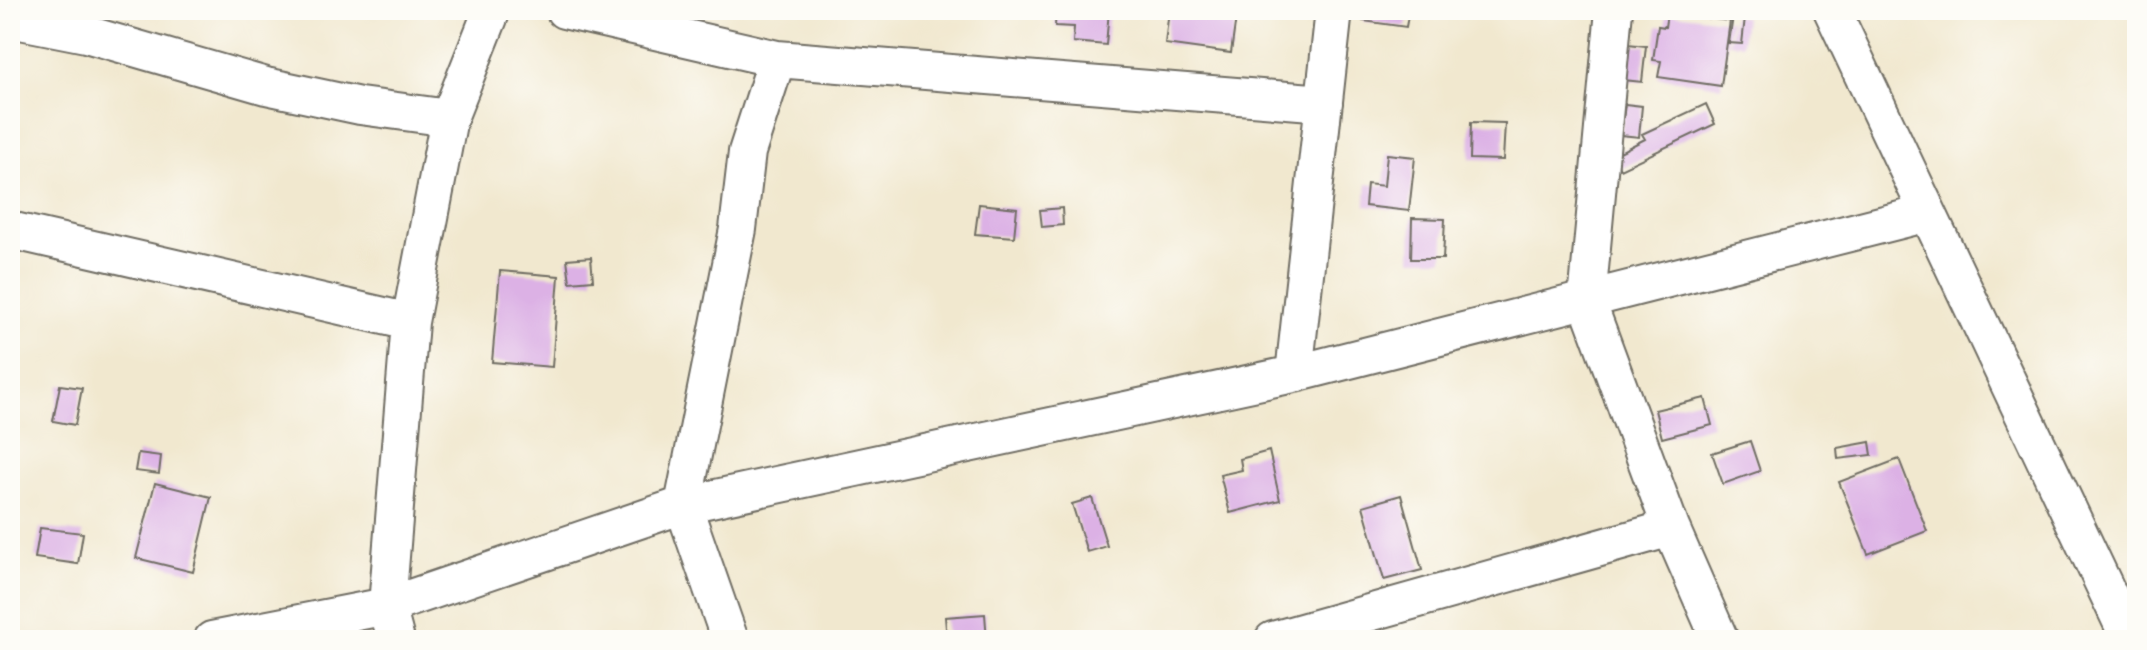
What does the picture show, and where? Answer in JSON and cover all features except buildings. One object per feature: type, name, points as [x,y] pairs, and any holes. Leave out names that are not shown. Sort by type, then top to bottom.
[{"type":"street","points":[[391,623],[410,322],[449,118],[492,10]]},
{"type":"street","points":[[564,10],[777,59],[1324,103]]},
{"type":"street","points":[[1294,374],[1334,10]]},
{"type":"street","points":[[1614,10],[1587,301],[1671,528],[1720,640]]},
{"type":"street","points":[[1832,10],[2130,640]]},
{"type":"street","points":[[10,19],[86,34],[266,86],[360,106],[449,118]]},
{"type":"street","points":[[730,640],[683,505],[738,229],[747,152],[777,59]]},
{"type":"street","points":[[212,640],[391,623],[683,505],[1294,374],[1928,213]]},
{"type":"street","points":[[10,230],[410,322]]},
{"type":"street","points":[[1273,640],[1671,528]]}]
